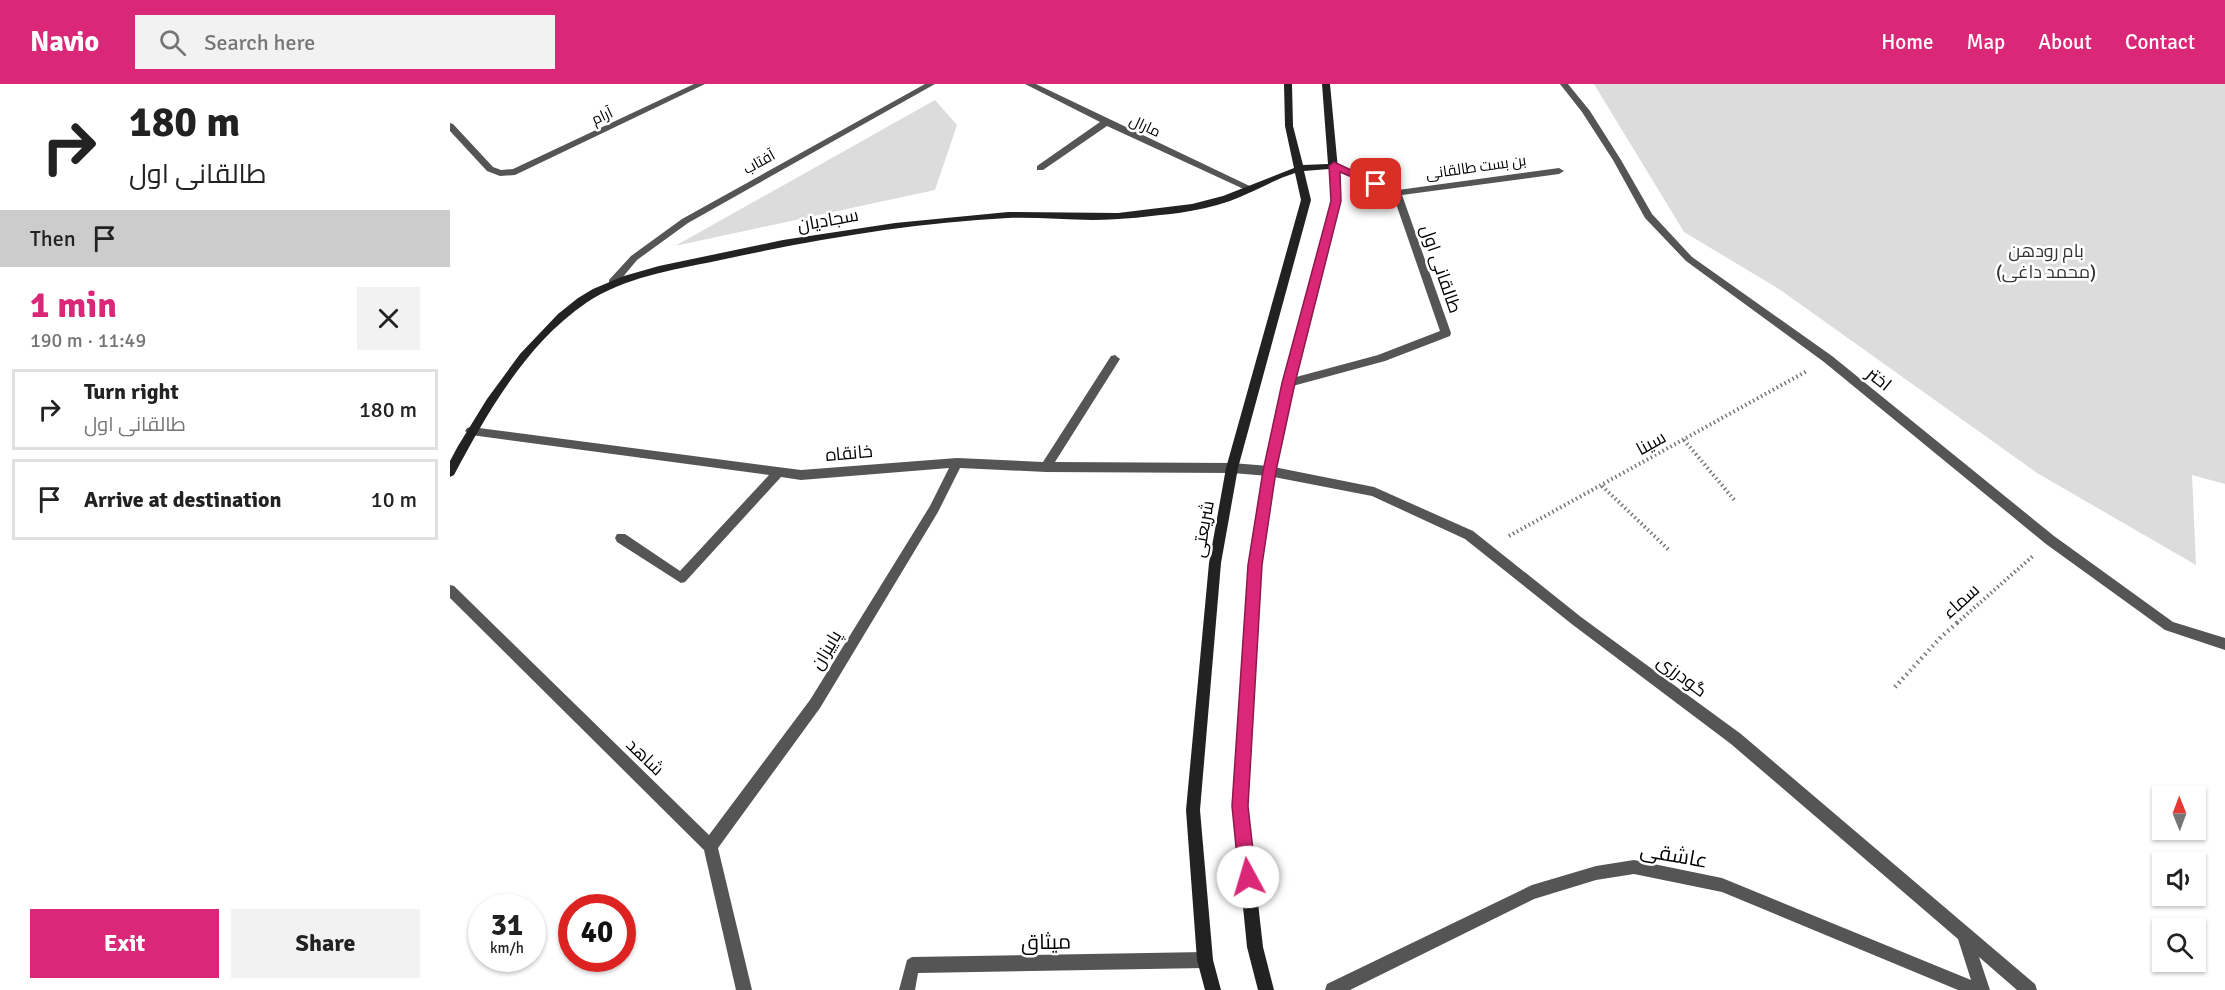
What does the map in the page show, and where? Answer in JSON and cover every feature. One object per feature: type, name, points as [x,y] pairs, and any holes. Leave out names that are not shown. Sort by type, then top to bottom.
[{"type":"street","name":"آرام","points":[[450,126],[490,169],[500,173],[515,172],[701,84]]},
{"type":"street","name":"آفتاب","points":[[613,282],[634,258],[685,221],[931,84]]},
{"type":"street","name":"مارال","points":[[1029,84],[1251,189]]},
{"type":"street","name":"شریعتی","points":[[1212,990],[1205,960],[1193,810],[1215,563],[1232,468],[1306,200],[1289,126],[1288,84]]},
{"type":"street","points":[[1266,990],[1255,947],[1240,806],[1255,565],[1269,471],[1288,383],[1336,201],[1326,84]]},
{"type":"street","name":"اختر","points":[[1564,84],[1586,111],[1648,216],[1689,259],[1828,359],[2050,540],[2169,626],[2225,644]]},
{"type":"street","points":[[1040,168],[1106,122]]},
{"type":"street","name":"سجادیان","points":[[450,472],[471,431],[548,328],[581,301],[613,282],[730,254],[850,231],[1011,215],[1112,216],[1171,210],[1215,202],[1299,169],[1334,166]]},
{"type":"street","points":[[1334,166],[1397,193]]},
{"type":"street","name":"بن بست طالقانی","points":[[1397,193],[1559,171]]},
{"type":"street","name":"طالقانی اول","points":[[1288,383],[1381,358],[1446,333],[1397,193]]},
{"type":"street","points":[[1046,467],[1115,359]]},
{"type":"street","name":"خانقاه","points":[[471,431],[801,475],[957,463],[1046,467],[1232,468],[1269,471]]},
{"type":"street","name":"پاییزان","points":[[710,846],[814,704],[934,509],[957,463]]},
{"type":"street","name":"گودرزی","points":[[1269,471],[1374,492],[1469,535],[1577,621],[1736,739],[2030,990]]},
{"type":"street","points":[[621,538],[681,578],[779,472]]},
{"type":"street","name":"شاهد","points":[[450,590],[710,846]]},
{"type":"street","points":[[710,846],[744,990]]},
{"type":"street","name":"عاشقی","points":[[1333,990],[1532,892],[1596,873],[1634,867],[1722,885],[1977,990]]},
{"type":"street","points":[[1964,933],[1982,990]]},
{"type":"street","name":"میثاق","points":[[907,990],[912,965],[1205,960]]},
{"type":"path","name":"سینا","points":[[1486,549],[1828,359]]},
{"type":"path","points":[[1684,440],[1736,502]]},
{"type":"path","points":[[1602,486],[1670,551]]},
{"type":"path","name":"سماء","points":[[1895,687],[1941,637],[2050,540]]},
{"type":"green space","name":"بام رودهن (محمد داغی)","points":[[1594,84],[2225,84],[2225,484],[2192,475],[2196,565],[2037,473],[1779,289],[1684,232]]},
{"type":"green space","points":[[935,100],[957,125],[935,190],[675,246]]},
{"type":"route","points":[[1248,877],[1240,806],[1255,565],[1269,471],[1288,383],[1336,201],[1334,166],[1376,184]]}]
